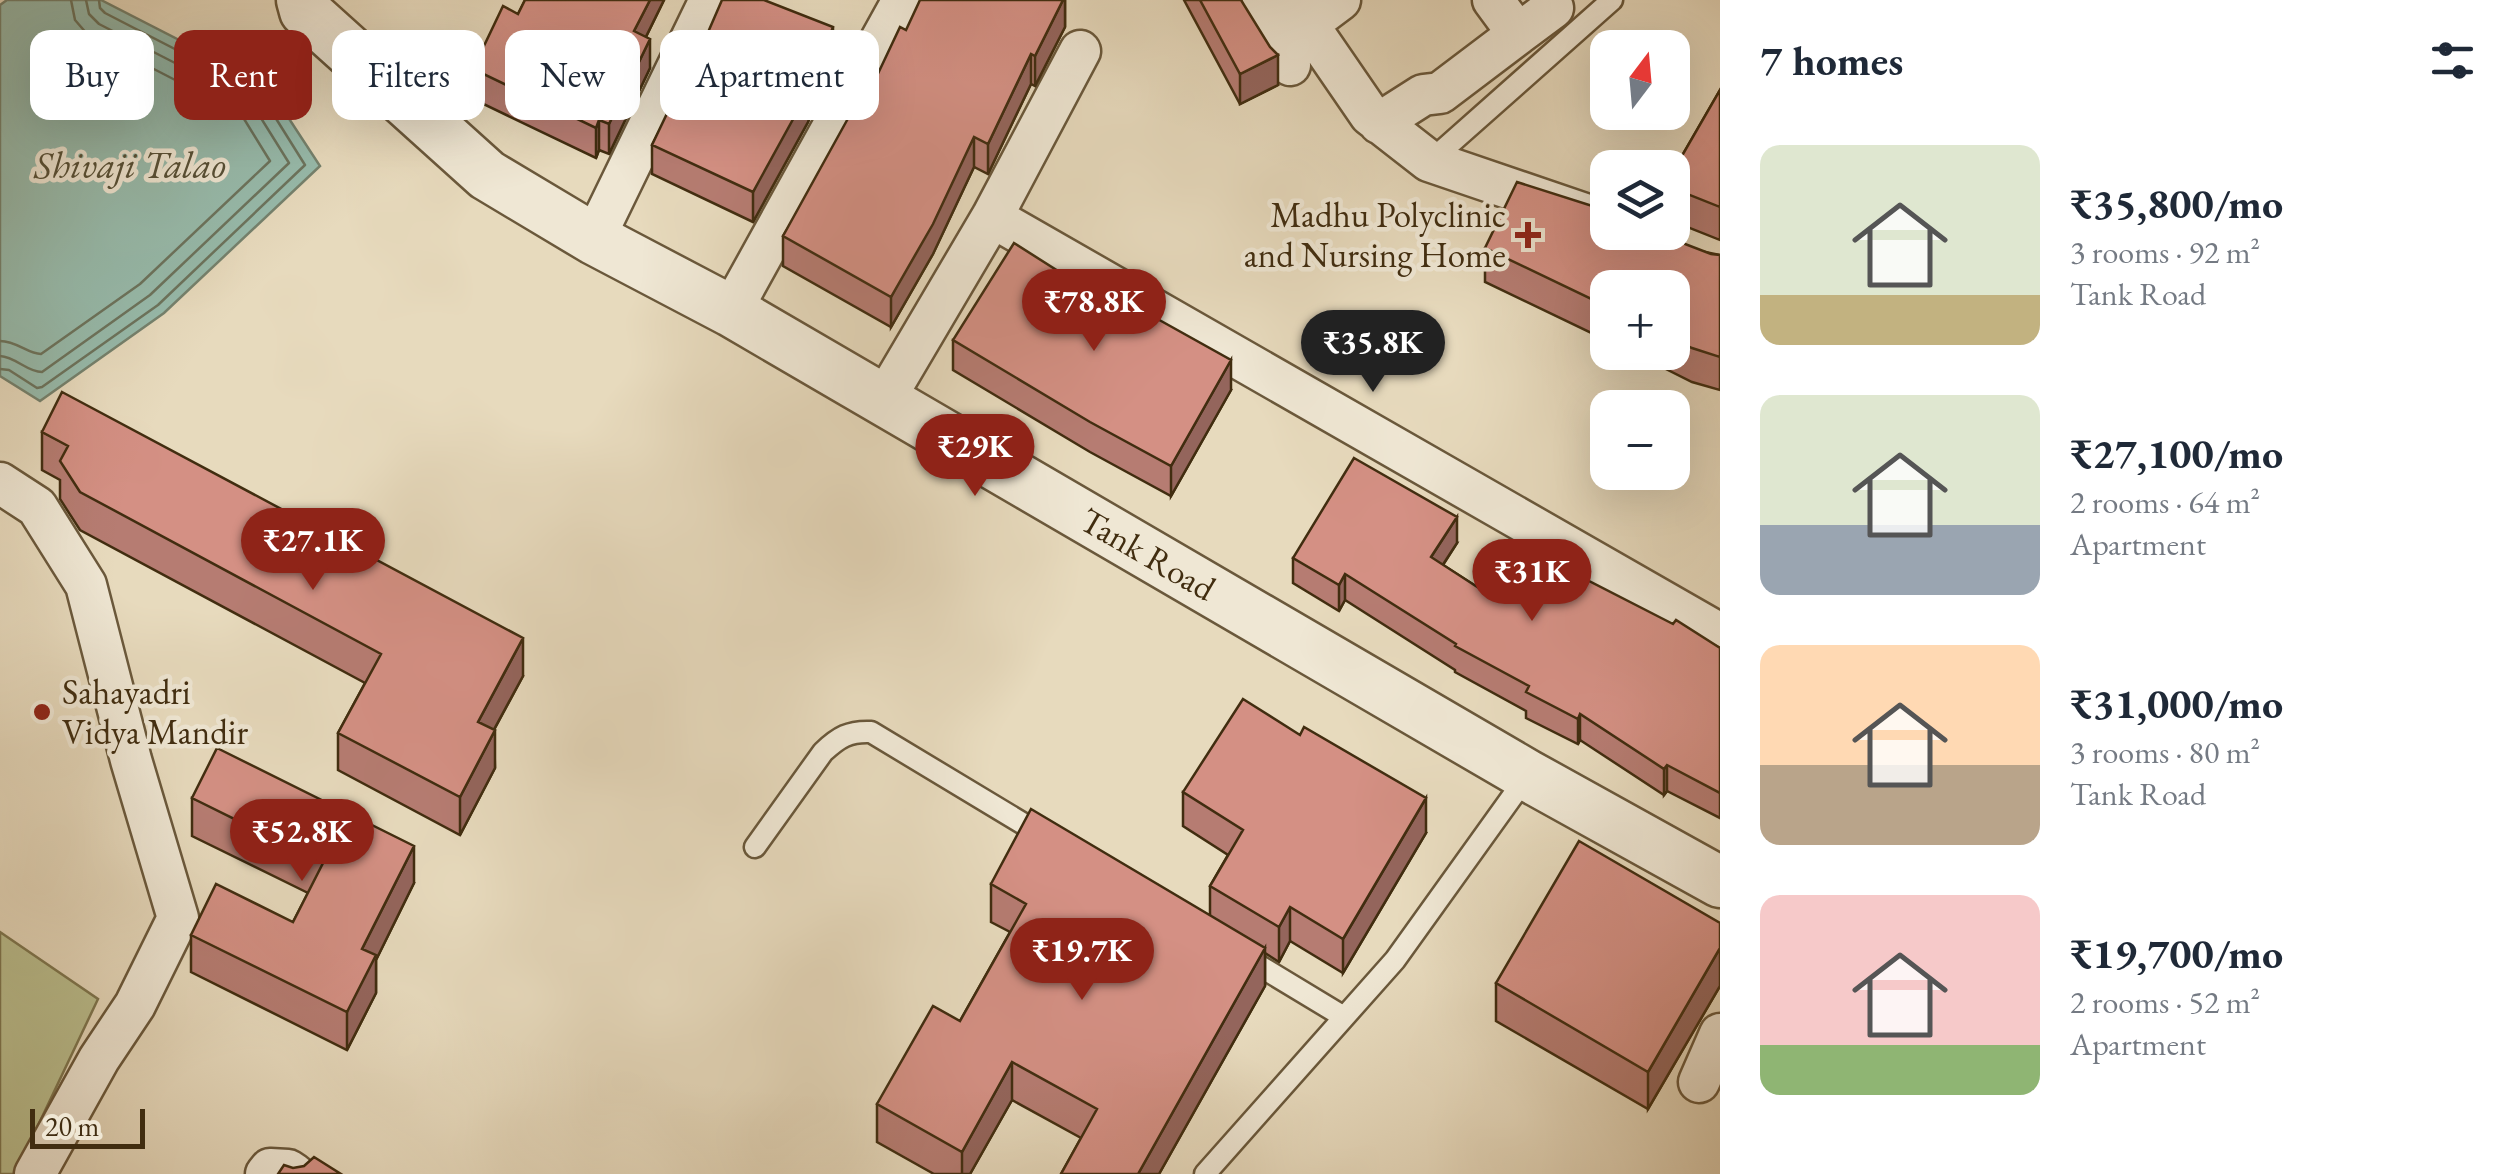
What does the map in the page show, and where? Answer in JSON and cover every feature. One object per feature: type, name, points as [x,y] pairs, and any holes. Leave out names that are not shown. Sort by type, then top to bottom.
[{"type":"street","points":[[594,239],[710,0]]},
{"type":"street","points":[[731,311],[903,0]]},
{"type":"street","points":[[1251,0],[1290,65]]},
{"type":"street","points":[[1340,0],[1299,12],[1370,116],[1437,155],[1590,215]]},
{"type":"street","points":[[1492,0],[1518,34]]},
{"type":"street","name":"Tank Road","points":[[297,4],[488,176],[594,239],[731,311],[1527,775],[1720,882]]},
{"type":"street","points":[[1380,123],[1423,95],[1440,93],[1553,8]]},
{"type":"street","points":[[884,400],[992,217],[1080,51]]},
{"type":"street","points":[[992,217],[1720,634]]},
{"type":"street","points":[[0,483],[37,507],[86,585],[131,760],[178,918],[135,1005],[35,1174]]},
{"type":"street","points":[[1699,1082],[1720,1034]]},
{"type":"street","points":[[266,1174],[270,1169],[294,1174]]},
{"type":"lane","points":[[1437,155],[1612,0]]},
{"type":"lane","points":[[755,847],[823,752],[837,738],[852,731],[871,732],[1056,844]]},
{"type":"lane","points":[[1204,1174],[1395,960],[1527,775]]},
{"type":"lane","points":[[1226,946],[1344,1017]]},
{"type":"shaded area","points":[[0,932],[98,999],[15,1174],[0,1174]]},
{"type":"water","name":"Shivaji Talao","points":[[7,0],[101,0],[174,37],[174,120],[290,120],[320,166],[164,313],[40,401],[0,376],[0,5]]},
{"type":"building","points":[[525,0],[650,0],[635,30],[505,30],[505,84],[485,75],[485,44],[503,6],[518,14]]},
{"type":"building","points":[[722,0],[764,0],[833,27],[832,30],[709,30]]},
{"type":"building","points":[[920,0],[1063,0],[1035,56],[1031,54],[988,144],[974,137],[933,224],[891,297],[783,236],[847,120],[879,120],[879,72],[900,27],[906,30]]},
{"type":"building","points":[[1200,0],[1241,0],[1278,55],[1240,74]]},
{"type":"building","points":[[640,34],[650,39],[640,60]]},
{"type":"building","points":[[1720,90],[1720,207],[1690,195],[1690,150],[1685,150]]},
{"type":"building","points":[[579,120],[599,120],[596,128]]},
{"type":"building","points":[[664,120],[793,120],[753,192],[652,145]]},
{"type":"building","points":[[1517,182],[1590,205],[1590,250],[1690,250],[1690,246],[1720,255],[1720,357],[1690,347],[1690,270],[1590,270],[1590,298],[1485,248]]},
{"type":"building","points":[[1014,243],[1088,290],[1095,279],[1231,360],[1171,466],[953,340]]},
{"type":"building","points":[[62,392],[523,638],[478,722],[495,730],[460,797],[338,733],[381,654],[80,492],[60,461],[68,446],[42,432]]},
{"type":"building","points":[[1354,458],[1457,517],[1431,557],[1485,592],[1511,544],[1583,583],[1585,579],[1673,624],[1676,620],[1720,648],[1720,793],[1667,765],[1664,769],[1580,714],[1578,719],[1526,692],[1529,686],[1455,646],[1345,574],[1339,585],[1293,558]]},
{"type":"building","points":[[1243,699],[1300,735],[1304,727],[1426,798],[1343,939],[1290,907],[1279,927],[1210,886],[1243,830],[1183,792]]},
{"type":"building","points":[[217,748],[414,846],[362,949],[376,955],[347,1012],[191,935],[216,884],[293,922],[323,863],[192,798]]},
{"type":"building","points":[[1031,809],[1265,948],[1138,1174],[1061,1174],[1097,1109],[1012,1062],[962,1152],[877,1104],[933,1006],[960,1021],[1026,904],[991,884]]},
{"type":"building","points":[[1579,841],[1720,923],[1720,948],[1648,1072],[1496,983]]},
{"type":"building","points":[[314,1157],[341,1174],[278,1174],[284,1165],[304,1166]]},
{"type":"place","name":"Madhu Polyclinic and Nursing Home","points":[[1528,235]]},
{"type":"place","name":"Sahayadri Vidya Mandir","points":[[42,712]]}]
